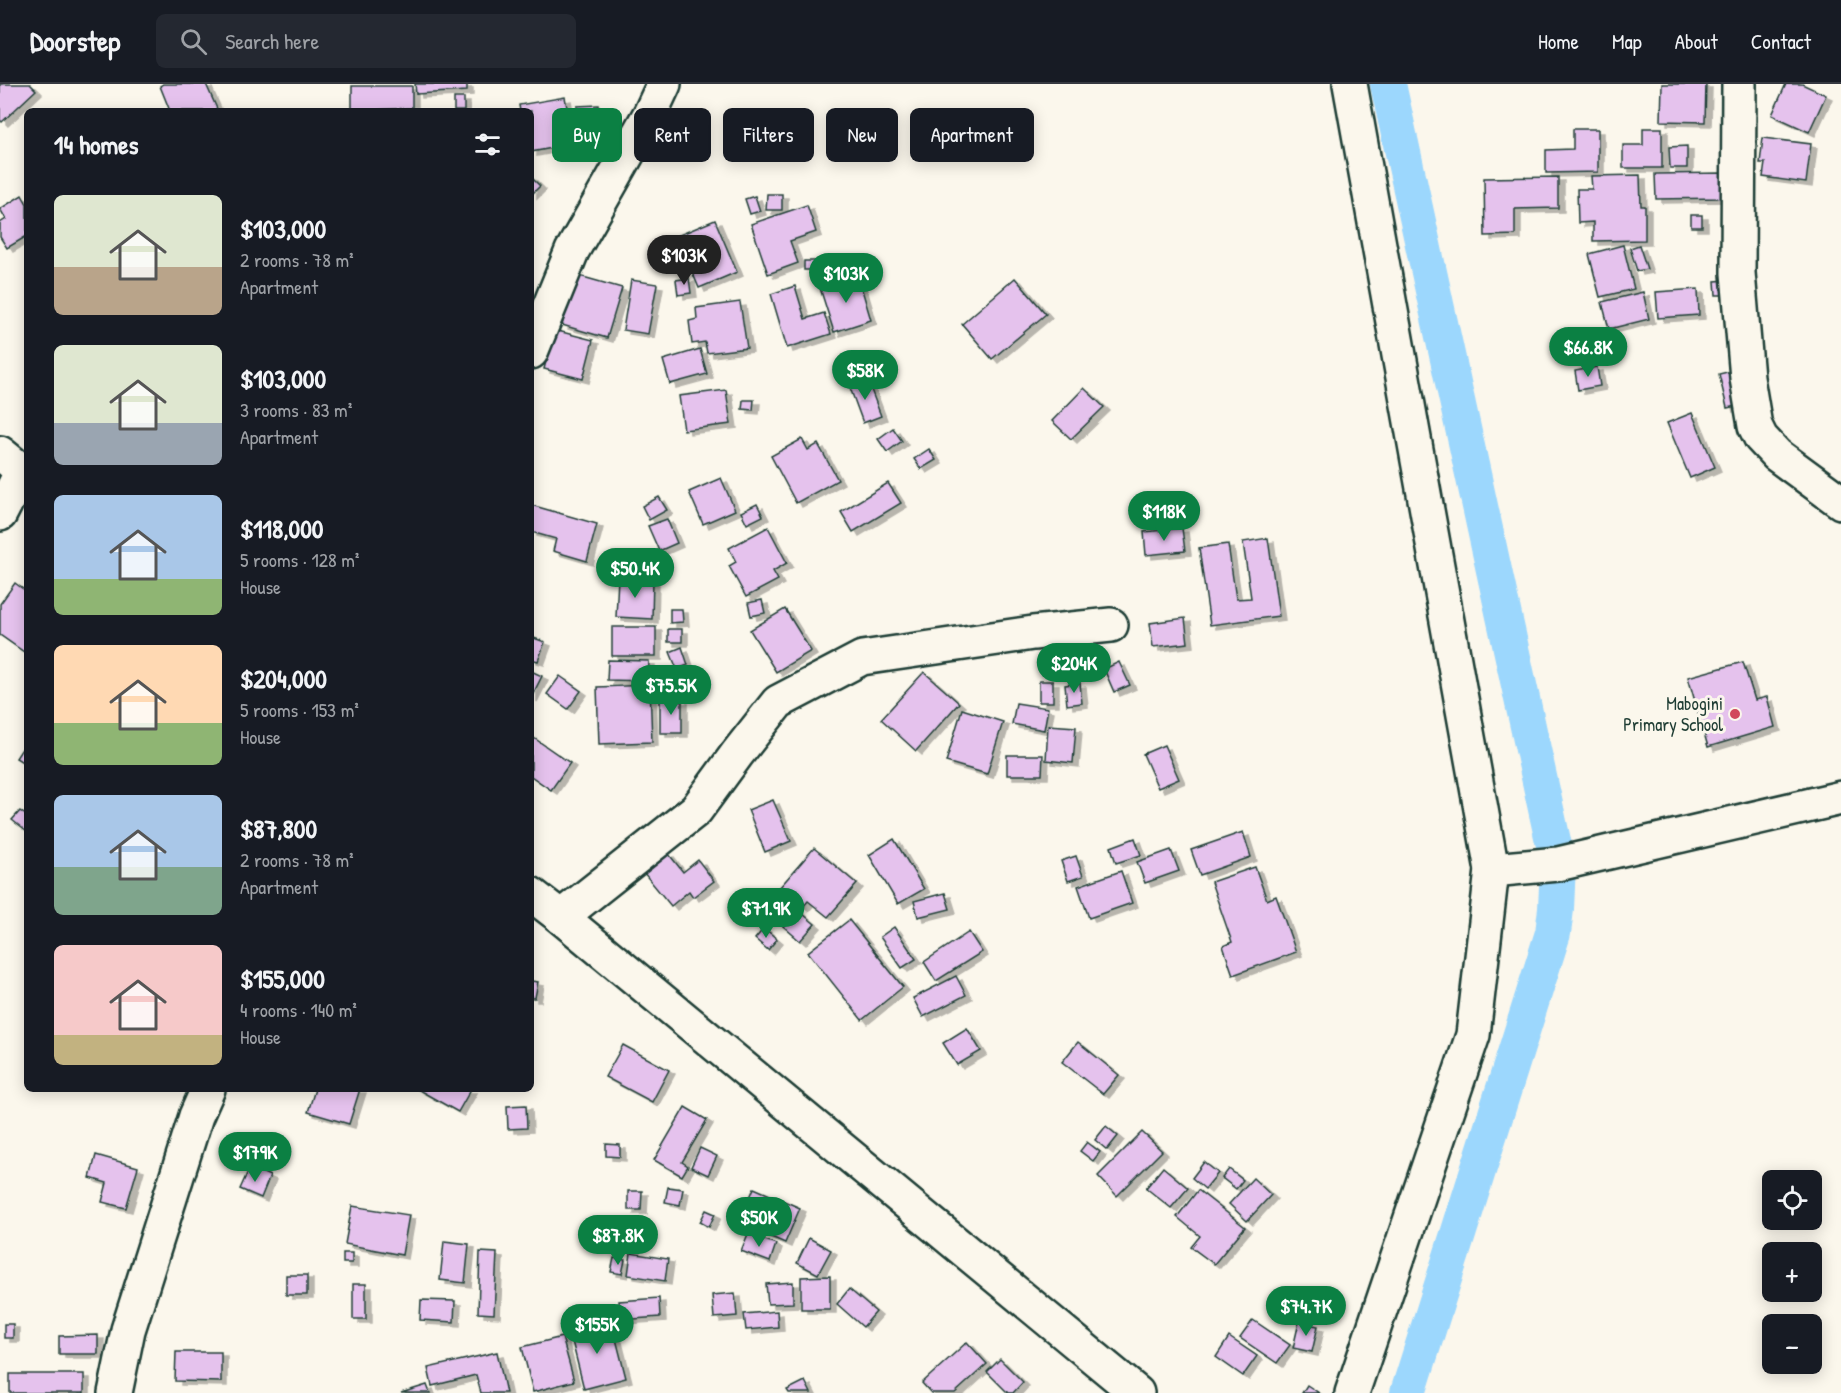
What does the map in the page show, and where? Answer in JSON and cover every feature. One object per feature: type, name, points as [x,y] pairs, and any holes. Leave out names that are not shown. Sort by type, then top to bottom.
[{"type":"street","points":[[534,345],[572,251],[650,114],[664,84]]},
{"type":"street","points":[[1350,84],[1492,870],[1473,1035],[1352,1393]]},
{"type":"street","points":[[1739,84],[1738,273],[1747,378],[1755,426],[1761,438],[1777,455],[1841,502]]},
{"type":"street","points":[[0,514],[16,467]]},
{"type":"street","points":[[561,917],[696,810],[737,753],[778,702],[862,658],[1033,633],[1111,625]]},
{"type":"street","points":[[1492,870],[1558,864],[1841,798]]},
{"type":"street","points":[[534,896],[1137,1393]]},
{"type":"street","points":[[115,1393],[128,1330],[196,1116],[207,1092]]},
{"type":"building","points":[[0,84],[30,84],[36,90],[2,122],[0,120]]},
{"type":"building","points":[[163,84],[206,84],[217,108],[169,108],[160,86]]},
{"type":"building","points":[[415,84],[467,84],[467,91],[416,94]]},
{"type":"building","points":[[1662,84],[1706,84],[1705,122],[1661,121]]},
{"type":"building","points":[[1786,84],[1802,84],[1826,95],[1809,132],[1772,115]]},
{"type":"building","points":[[352,86],[412,86],[412,108],[352,108]]},
{"type":"building","points":[[565,97],[567,108],[552,108],[552,148],[534,151],[534,108],[520,108],[519,105]]},
{"type":"building","points":[[454,98],[464,98],[464,108],[454,108]]},
{"type":"building","points":[[599,105],[599,108],[577,108],[577,106]]},
{"type":"building","points":[[1643,128],[1662,128],[1662,168],[1623,168],[1623,145],[1643,145]]},
{"type":"building","points":[[1573,129],[1598,129],[1598,172],[1546,173],[1546,150],[1573,149]]},
{"type":"building","points":[[1763,138],[1811,144],[1806,183],[1763,177],[1765,163],[1760,163]]},
{"type":"building","points":[[1687,146],[1687,168],[1670,168],[1669,147]]},
{"type":"building","points":[[1723,173],[1723,198],[1656,199],[1655,174]]},
{"type":"building","points":[[1640,175],[1641,206],[1645,206],[1645,240],[1593,241],[1593,222],[1578,223],[1577,189],[1592,189],[1591,176]]},
{"type":"building","points":[[1558,177],[1558,208],[1515,209],[1515,235],[1485,236],[1484,178]]},
{"type":"building","points":[[534,180],[540,186],[534,192]]},
{"type":"building","points":[[767,194],[782,194],[782,210],[766,210]]},
{"type":"building","points":[[22,195],[24,199],[24,238],[7,248],[0,237],[0,223],[6,219],[0,209]]},
{"type":"building","points":[[755,196],[760,211],[750,214],[745,199]]},
{"type":"building","points":[[807,205],[816,232],[790,241],[798,263],[768,274],[751,224]]},
{"type":"building","points":[[1691,215],[1702,215],[1702,227],[1691,227]]},
{"type":"building","points":[[715,220],[737,272],[699,288],[677,236]]},
{"type":"building","points":[[1623,245],[1634,289],[1600,297],[1589,254]]},
{"type":"building","points":[[1639,245],[1647,269],[1637,271],[1630,248]]},
{"type":"building","points":[[804,261],[819,261],[819,270],[804,270]]},
{"type":"building","points":[[576,275],[622,288],[607,338],[562,325]]},
{"type":"building","points":[[858,276],[871,320],[834,332],[820,288]]},
{"type":"building","points":[[689,278],[691,293],[678,295],[676,280]]},
{"type":"building","points":[[1015,278],[1046,314],[992,359],[962,324]]},
{"type":"building","points":[[631,280],[657,284],[648,334],[623,330]]},
{"type":"building","points":[[1727,280],[1727,295],[1716,295],[1715,281]]},
{"type":"building","points":[[795,286],[805,319],[824,313],[831,334],[787,348],[771,294]]},
{"type":"building","points":[[1698,289],[1699,315],[1658,318],[1656,292]]},
{"type":"building","points":[[1643,292],[1649,319],[1609,329],[1602,302]]},
{"type":"building","points":[[740,302],[747,348],[707,353],[705,342],[692,344],[689,321],[697,319],[696,308]]},
{"type":"building","points":[[554,330],[593,340],[583,379],[544,369]]},
{"type":"building","points":[[700,349],[707,374],[670,384],[663,360]]},
{"type":"building","points":[[1597,367],[1600,386],[1578,390],[1575,371]]},
{"type":"building","points":[[1736,370],[1745,404],[1727,408],[1719,374]]},
{"type":"building","points":[[867,379],[881,416],[863,423],[849,385]]},
{"type":"building","points":[[1084,388],[1104,407],[1071,439],[1052,421]]},
{"type":"building","points":[[726,390],[731,424],[684,430],[679,396]]},
{"type":"building","points":[[743,400],[754,400],[753,410],[742,409]]},
{"type":"building","points":[[1692,413],[1715,467],[1690,478],[1667,423]]},
{"type":"building","points":[[893,428],[902,441],[887,452],[878,439]]},
{"type":"building","points":[[802,439],[808,450],[818,444],[838,480],[796,503],[771,456]]},
{"type":"building","points":[[929,449],[936,460],[921,469],[914,459]]},
{"type":"building","points":[[721,478],[735,510],[703,524],[689,492]]},
{"type":"building","points":[[888,483],[901,503],[853,532],[841,512]]},
{"type":"building","points":[[659,497],[667,510],[649,520],[642,506]]},
{"type":"building","points":[[757,504],[763,516],[747,524],[741,512]]},
{"type":"building","points":[[534,506],[597,524],[587,561],[553,551],[556,539],[534,533]]},
{"type":"building","points":[[667,519],[677,543],[659,551],[648,526]]},
{"type":"building","points":[[768,527],[787,563],[773,571],[778,580],[746,597],[729,566],[736,562],[729,548]]},
{"type":"building","points":[[1182,528],[1185,551],[1146,555],[1144,532]]},
{"type":"building","points":[[1268,538],[1279,616],[1210,625],[1199,548],[1228,544],[1236,599],[1251,598],[1243,542]]},
{"type":"building","points":[[618,578],[653,580],[652,619],[616,617]]},
{"type":"building","points":[[15,583],[24,590],[24,652],[0,635],[0,604]]},
{"type":"building","points":[[762,600],[765,613],[751,616],[748,603]]},
{"type":"building","points":[[670,609],[682,609],[683,622],[670,623]]},
{"type":"building","points":[[785,609],[811,651],[776,672],[750,630]]},
{"type":"building","points":[[1185,618],[1188,643],[1153,647],[1150,623]]},
{"type":"building","points":[[612,627],[656,627],[656,656],[612,656]]},
{"type":"building","points":[[668,629],[682,629],[682,642],[668,642]]},
{"type":"building","points":[[534,638],[545,642],[538,661],[534,660]]},
{"type":"building","points":[[682,647],[688,665],[677,669],[670,652]]},
{"type":"building","points":[[608,660],[649,661],[648,681],[607,680]]},
{"type":"building","points":[[1119,662],[1130,685],[1114,692],[1104,669]]},
{"type":"building","name":"Mabogini Primary School","points":[[1743,662],[1755,700],[1767,697],[1775,727],[1708,747],[1688,677]]},
{"type":"building","points":[[534,672],[542,676],[534,692]]},
{"type":"building","points":[[924,672],[959,703],[916,751],[881,719]]},
{"type":"building","points":[[560,676],[581,691],[568,709],[547,694]]},
{"type":"building","points":[[1039,681],[1053,681],[1053,702],[1039,702]]},
{"type":"building","points":[[1080,683],[1082,703],[1067,705],[1065,685]]},
{"type":"building","points":[[650,685],[652,742],[599,744],[597,687]]},
{"type":"building","points":[[660,700],[682,700],[682,733],[660,733]]},
{"type":"building","points":[[1016,703],[1048,708],[1044,730],[1012,724]]},
{"type":"building","points":[[962,709],[1003,722],[987,774],[946,762]]},
{"type":"building","points":[[1048,725],[1076,727],[1073,763],[1046,760]]},
{"type":"building","points":[[534,738],[570,763],[551,790],[534,778]]},
{"type":"building","points":[[1164,745],[1179,779],[1158,788],[1143,754]]},
{"type":"building","points":[[24,746],[24,763],[16,758]]},
{"type":"building","points":[[1007,755],[1043,755],[1042,775],[1007,775]]},
{"type":"building","points":[[773,800],[791,841],[765,852],[748,810]]},
{"type":"building","points":[[20,811],[24,814],[24,830],[12,820]]},
{"type":"building","points":[[1243,832],[1251,857],[1200,875],[1191,850]]},
{"type":"building","points":[[1135,838],[1141,855],[1116,863],[1111,847]]},
{"type":"building","points":[[894,839],[924,889],[898,904],[869,855]]},
{"type":"building","points":[[814,848],[857,884],[828,917],[808,901],[803,907],[780,887]]},
{"type":"building","points":[[1171,850],[1179,871],[1145,883],[1137,862]]},
{"type":"building","points":[[668,853],[683,872],[698,860],[714,881],[693,897],[689,891],[671,906],[643,872]]},
{"type":"building","points":[[1076,856],[1083,876],[1068,881],[1061,861]]},
{"type":"building","points":[[1255,867],[1267,900],[1276,896],[1296,952],[1233,975],[1223,946],[1232,942],[1211,882]]},
{"type":"building","points":[[1121,871],[1132,903],[1089,918],[1078,886]]},
{"type":"building","points":[[945,893],[950,909],[918,917],[914,901]]},
{"type":"building","points":[[782,897],[815,924],[800,941],[768,913]]},
{"type":"building","points":[[849,920],[903,987],[862,1020],[808,952]]},
{"type":"building","points":[[894,927],[916,959],[902,968],[880,937]]},
{"type":"building","points":[[764,928],[777,939],[768,950],[755,939]]},
{"type":"building","points":[[969,932],[982,952],[936,981],[924,962]]},
{"type":"building","points":[[956,976],[966,995],[923,1017],[913,998]]},
{"type":"building","points":[[534,981],[538,982],[534,998]]},
{"type":"building","points":[[967,1028],[981,1051],[957,1065],[943,1043]]},
{"type":"building","points":[[1078,1042],[1119,1075],[1103,1094],[1062,1062]]},
{"type":"building","points":[[623,1045],[669,1070],[652,1102],[605,1077]]},
{"type":"building","points":[[314,1092],[359,1092],[349,1124],[308,1112]]},
{"type":"building","points":[[422,1092],[469,1092],[458,1112]]},
{"type":"building","points":[[526,1105],[527,1128],[508,1129],[507,1106]]},
{"type":"building","points":[[685,1107],[707,1120],[682,1162],[688,1166],[682,1176],[654,1160]]},
{"type":"building","points":[[1106,1126],[1118,1136],[1107,1150],[1095,1140]]},
{"type":"building","points":[[1142,1132],[1162,1151],[1117,1196],[1098,1176]]},
{"type":"building","points":[[1087,1142],[1100,1152],[1093,1161],[1080,1151]]},
{"type":"building","points":[[606,1144],[620,1145],[620,1157],[606,1156]]},
{"type":"building","points":[[700,1148],[717,1156],[708,1175],[691,1167]]},
{"type":"building","points":[[96,1155],[138,1167],[126,1208],[102,1202],[107,1183],[90,1178]]},
{"type":"building","points":[[1204,1162],[1218,1173],[1205,1189],[1192,1178]]},
{"type":"building","points":[[250,1167],[270,1176],[261,1198],[240,1189]]},
{"type":"building","points":[[1163,1167],[1188,1188],[1171,1208],[1146,1188]]},
{"type":"building","points":[[1229,1169],[1243,1180],[1236,1189],[1222,1178]]},
{"type":"building","points":[[1253,1178],[1271,1195],[1247,1221],[1229,1204]]},
{"type":"building","points":[[668,1187],[683,1189],[680,1205],[665,1202]]},
{"type":"building","points":[[754,1188],[800,1208],[785,1243],[739,1223]]},
{"type":"building","points":[[1198,1190],[1245,1227],[1214,1264],[1191,1247],[1200,1236],[1177,1217]]},
{"type":"building","points":[[628,1191],[642,1191],[641,1210],[628,1210]]},
{"type":"building","points":[[352,1206],[409,1215],[402,1255],[345,1244]]},
{"type":"building","points":[[706,1210],[715,1214],[709,1227],[700,1222]]},
{"type":"building","points":[[748,1234],[776,1244],[770,1262],[741,1251]]},
{"type":"building","points":[[809,1238],[831,1250],[818,1274],[797,1263]]},
{"type":"building","points":[[444,1241],[469,1244],[465,1283],[440,1280]]},
{"type":"building","points":[[480,1252],[497,1253],[494,1314],[478,1313]]},
{"type":"building","points":[[343,1253],[352,1253],[352,1263],[343,1263]]},
{"type":"building","points":[[631,1253],[668,1259],[665,1281],[628,1275]]},
{"type":"building","points":[[614,1258],[625,1260],[622,1274],[611,1272]]},
{"type":"building","points":[[286,1275],[307,1275],[307,1295],[286,1295]]},
{"type":"building","points":[[830,1276],[830,1309],[801,1309],[801,1277]]},
{"type":"building","points":[[793,1282],[793,1303],[768,1304],[766,1284]]},
{"type":"building","points":[[353,1284],[366,1284],[366,1319],[353,1319]]},
{"type":"building","points":[[849,1289],[876,1312],[863,1327],[837,1304]]},
{"type":"building","points":[[735,1293],[737,1316],[714,1318],[712,1295]]},
{"type":"building","points":[[659,1298],[660,1317],[620,1320],[619,1301]]},
{"type":"building","points":[[421,1300],[455,1301],[454,1322],[420,1320]]},
{"type":"building","points":[[777,1311],[778,1327],[746,1330],[744,1314]]},
{"type":"building","points":[[1253,1320],[1290,1345],[1277,1363],[1240,1338]]},
{"type":"building","points":[[595,1322],[597,1331],[613,1327],[626,1378],[584,1389],[569,1329]]},
{"type":"building","points":[[1299,1322],[1318,1326],[1312,1352],[1293,1348]]},
{"type":"building","points":[[4,1324],[13,1324],[13,1338],[4,1338]]},
{"type":"building","points":[[98,1335],[98,1354],[59,1354],[59,1336]]},
{"type":"building","points":[[562,1337],[574,1381],[533,1392],[522,1347]]},
{"type":"building","points":[[1229,1337],[1257,1356],[1243,1376],[1216,1357]]},
{"type":"building","points":[[967,1342],[987,1364],[955,1393],[931,1393],[922,1383]]},
{"type":"building","points":[[176,1352],[221,1352],[221,1382],[175,1381]]},
{"type":"building","points":[[497,1352],[506,1393],[481,1393],[476,1375],[432,1386],[428,1368]]},
{"type":"building","points":[[1000,1359],[1023,1382],[1013,1393],[1008,1393],[987,1372]]},
{"type":"building","points":[[10,1374],[84,1374],[84,1393],[10,1393]]},
{"type":"building","points":[[805,1381],[811,1393],[789,1393],[787,1390]]},
{"type":"building","points":[[427,1385],[430,1393],[401,1393]]},
{"type":"building","points":[[1307,1385],[1319,1393],[1302,1393]]},
{"type":"waterway","points":[[1388,84],[1558,864],[1553,933],[1408,1393]]},
{"type":"place","name":"Mabogini Primary School","points":[[1735,714]]}]
